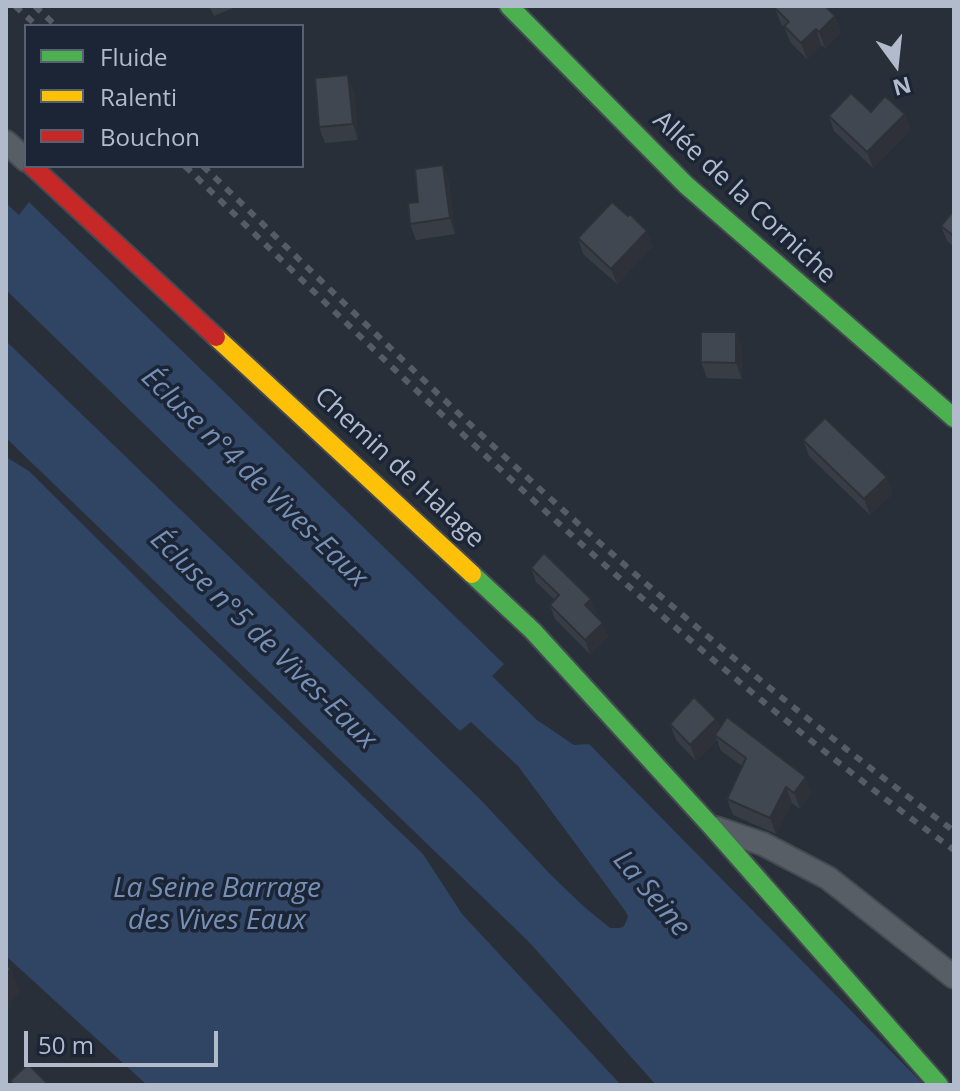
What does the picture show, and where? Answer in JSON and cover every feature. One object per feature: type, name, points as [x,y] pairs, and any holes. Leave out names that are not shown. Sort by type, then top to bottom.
[{"type":"street","name":"Allée de la Corniche","points":[[509,6],[686,185],[954,418]]},
{"type":"street","points":[[6,142],[24,158]]},
{"type":"street","name":"Chemin de Halage","points":[[34,168],[533,631],[712,827],[939,1085]]},
{"type":"street","points":[[712,827],[763,844],[828,878],[954,977]]},
{"type":"water","points":[[29,202],[504,664],[492,676],[537,720],[574,745],[589,744],[924,1085],[656,1085],[529,942],[6,438],[6,341],[479,798],[582,905],[610,928],[624,926],[628,917],[626,912],[518,766],[471,722],[460,731],[6,290],[6,203],[19,215]]},
{"type":"water","name":"La Seine Barrage des Vives Eaux","points":[[6,457],[29,471],[423,854],[462,914],[621,1085],[147,1085],[6,956]]},
{"type":"building","points":[[825,6],[835,16],[819,32],[816,29],[801,43],[784,26],[789,22],[775,8]]},
{"type":"building","points":[[348,75],[353,124],[319,127],[315,78]]},
{"type":"building","points":[[851,93],[871,112],[885,96],[905,114],[867,152],[829,116]]},
{"type":"building","points":[[443,165],[450,218],[410,224],[408,203],[418,202],[415,169]]},
{"type":"building","points":[[612,202],[647,231],[611,269],[578,238]]},
{"type":"building","points":[[954,210],[954,236],[941,226]]},
{"type":"building","points":[[701,332],[736,332],[736,363],[701,362]]},
{"type":"building","points":[[825,418],[887,477],[864,499],[803,440]]},
{"type":"building","points":[[544,553],[591,599],[585,605],[603,623],[585,640],[550,605],[559,595],[531,568]]},
{"type":"building","points":[[694,697],[716,719],[690,745],[670,724]]},
{"type":"building","points":[[727,717],[806,777],[794,793],[786,787],[770,818],[727,799],[746,758],[715,735]]},
{"type":"building","points":[[28,1064],[49,1085],[14,1085],[10,1081]]},
{"type":"railway","points":[[15,6],[35,24]]},
{"type":"railway","points":[[35,6],[54,24]]},
{"type":"railway","points":[[187,168],[463,434],[653,608],[751,692],[954,850]]},
{"type":"railway","points":[[205,168],[439,395],[588,533],[768,687],[954,831]]},
{"type":"traffic: fast","points":[[509,6],[686,185],[954,418]]},
{"type":"traffic: fast","points":[[472,574],[533,631],[712,827],[939,1085]]},
{"type":"traffic: slow","points":[[216,337],[472,574]]},
{"type":"traffic: jam","points":[[34,168],[216,337]]},
{"type":"water label","name":"Écluse n°4 de Vives-Eaux","points":[[254,478]]},
{"type":"water label","name":"Écluse n°5 de Vives-Eaux","points":[[263,640]]},
{"type":"water label","name":"La Seine","points":[[651,894]]}]
